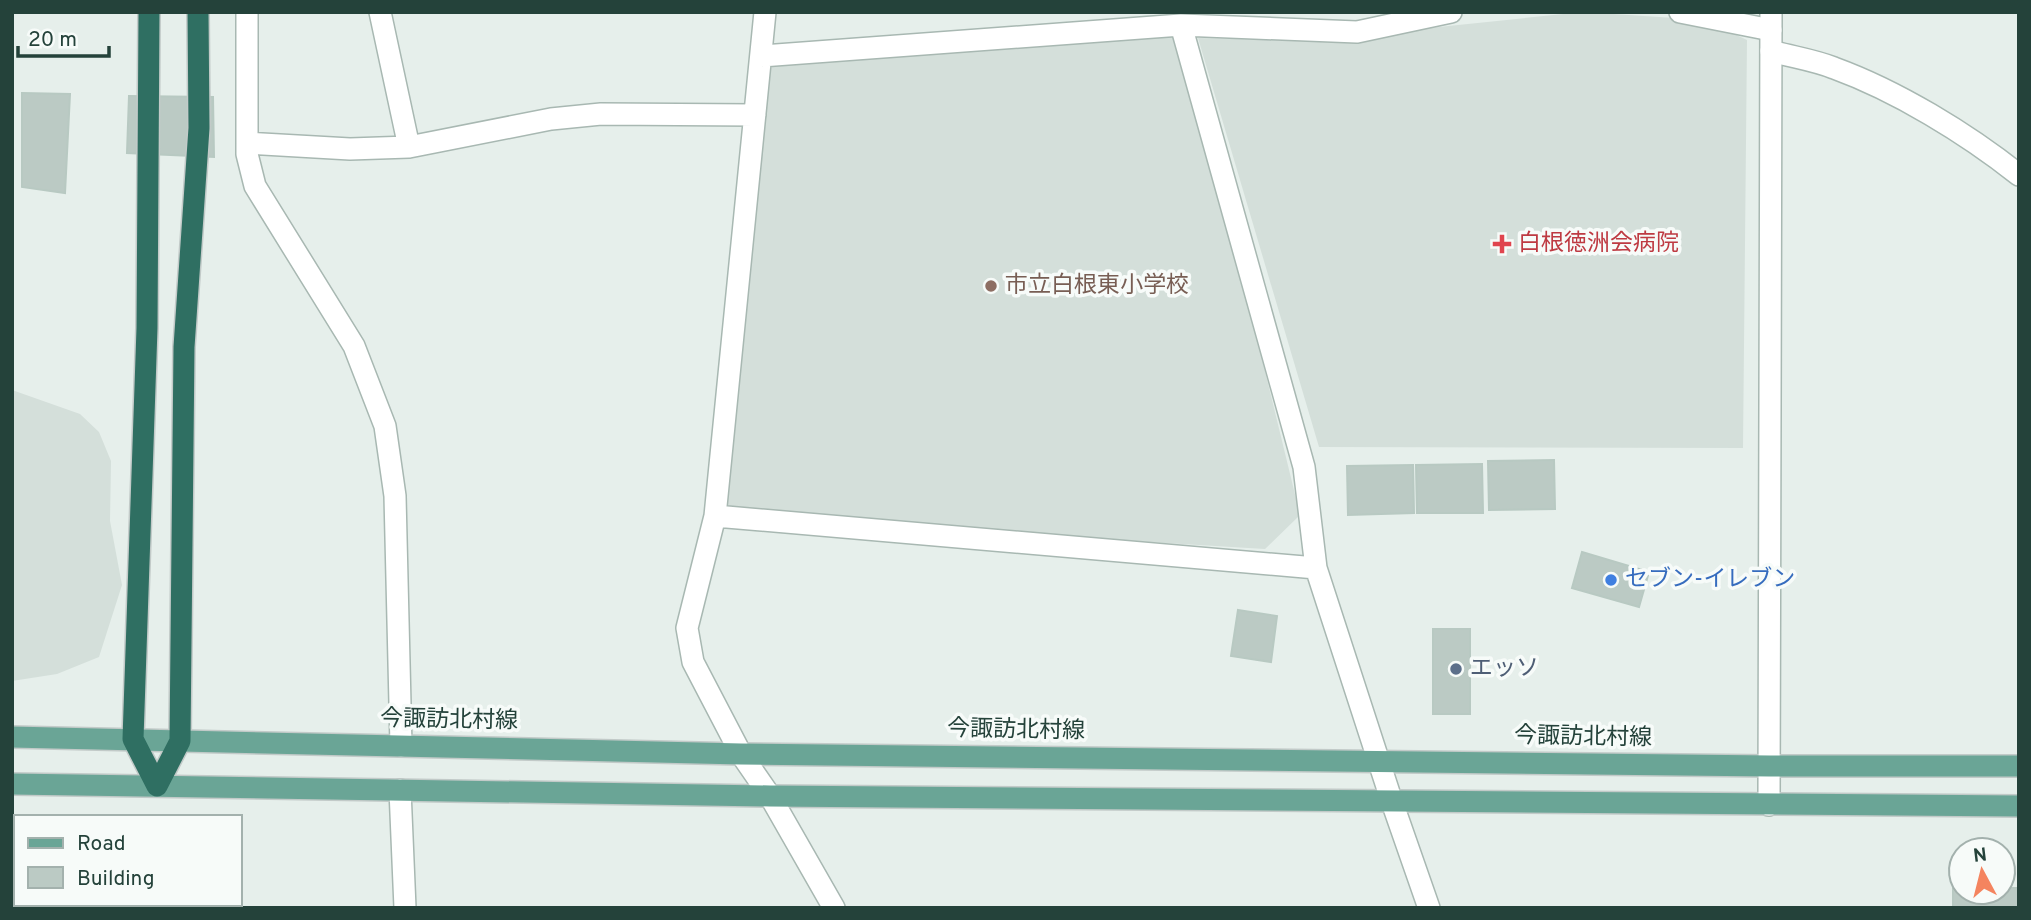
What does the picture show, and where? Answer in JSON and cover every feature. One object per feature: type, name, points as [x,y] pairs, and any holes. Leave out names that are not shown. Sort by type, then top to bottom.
[{"type":"highway","points":[[149,12],[147,328],[133,739],[157,786]]},
{"type":"highway","points":[[157,786],[180,741],[184,347],[198,128],[198,12]]},
{"type":"main road","name":"今諏訪北村線","points":[[12,737],[741,754],[1770,766],[2019,766]]},
{"type":"main road","points":[[12,784],[1392,803],[2019,806]]},
{"type":"street","points":[[247,12],[247,153],[256,186],[354,346],[384,426],[395,496],[401,746]]},
{"type":"street","points":[[380,12],[409,148]]},
{"type":"street","points":[[765,12],[715,516],[687,628],[693,662],[741,754],[770,796],[834,908]]},
{"type":"street","points":[[761,56],[1181,25],[1357,32],[1451,12]]},
{"type":"street","points":[[1680,12],[1771,21],[1769,805]]},
{"type":"street","points":[[1181,25],[1304,467],[1316,568],[1378,762],[1429,908]]},
{"type":"street","points":[[1771,51],[1833,67],[1920,108],[1994,155],[2019,175]]},
{"type":"street","points":[[247,143],[350,149],[409,148],[551,119],[601,114],[755,115]]},
{"type":"street","points":[[715,516],[1316,568]]},
{"type":"street","points":[[400,790],[405,908]]},
{"type":"shaded area","name":"白根徳洲会病院","points":[[1583,12],[1705,20],[1747,40],[1743,448],[1319,447],[1198,38],[1303,41]]},
{"type":"shaded area","name":"市立白根東小学校","points":[[1181,25],[1300,515],[1265,549],[715,516],[761,56]]},
{"type":"shaded area","points":[[12,390],[80,414],[99,432],[111,461],[110,521],[122,585],[99,657],[57,674],[12,681]]},
{"type":"building","points":[[22,93],[70,94],[65,193],[22,187]]},
{"type":"building","points":[[129,96],[213,97],[214,157],[127,153]]},
{"type":"building","points":[[1554,460],[1555,509],[1489,510],[1488,461]]},
{"type":"building","points":[[1482,464],[1483,513],[1417,513],[1416,465]]},
{"type":"building","points":[[1413,465],[1414,513],[1348,515],[1347,466]]},
{"type":"building","name":"セブン-イレブン","points":[[1582,552],[1649,572],[1639,607],[1572,588]]},
{"type":"building","points":[[1238,610],[1277,616],[1271,662],[1231,656]]},
{"type":"building","points":[[1433,629],[1470,629],[1470,714],[1433,714]]},
{"type":"building","points":[[2019,888],[2019,908],[1953,908],[2017,906]]},
{"type":"place","name":"白根徳洲会病院","points":[[1502,244]]},
{"type":"place","name":"市立白根東小学校","points":[[991,286]]},
{"type":"place","name":"セブン-イレブン","points":[[1611,580]]},
{"type":"place","name":"エッソ","points":[[1456,669]]}]
